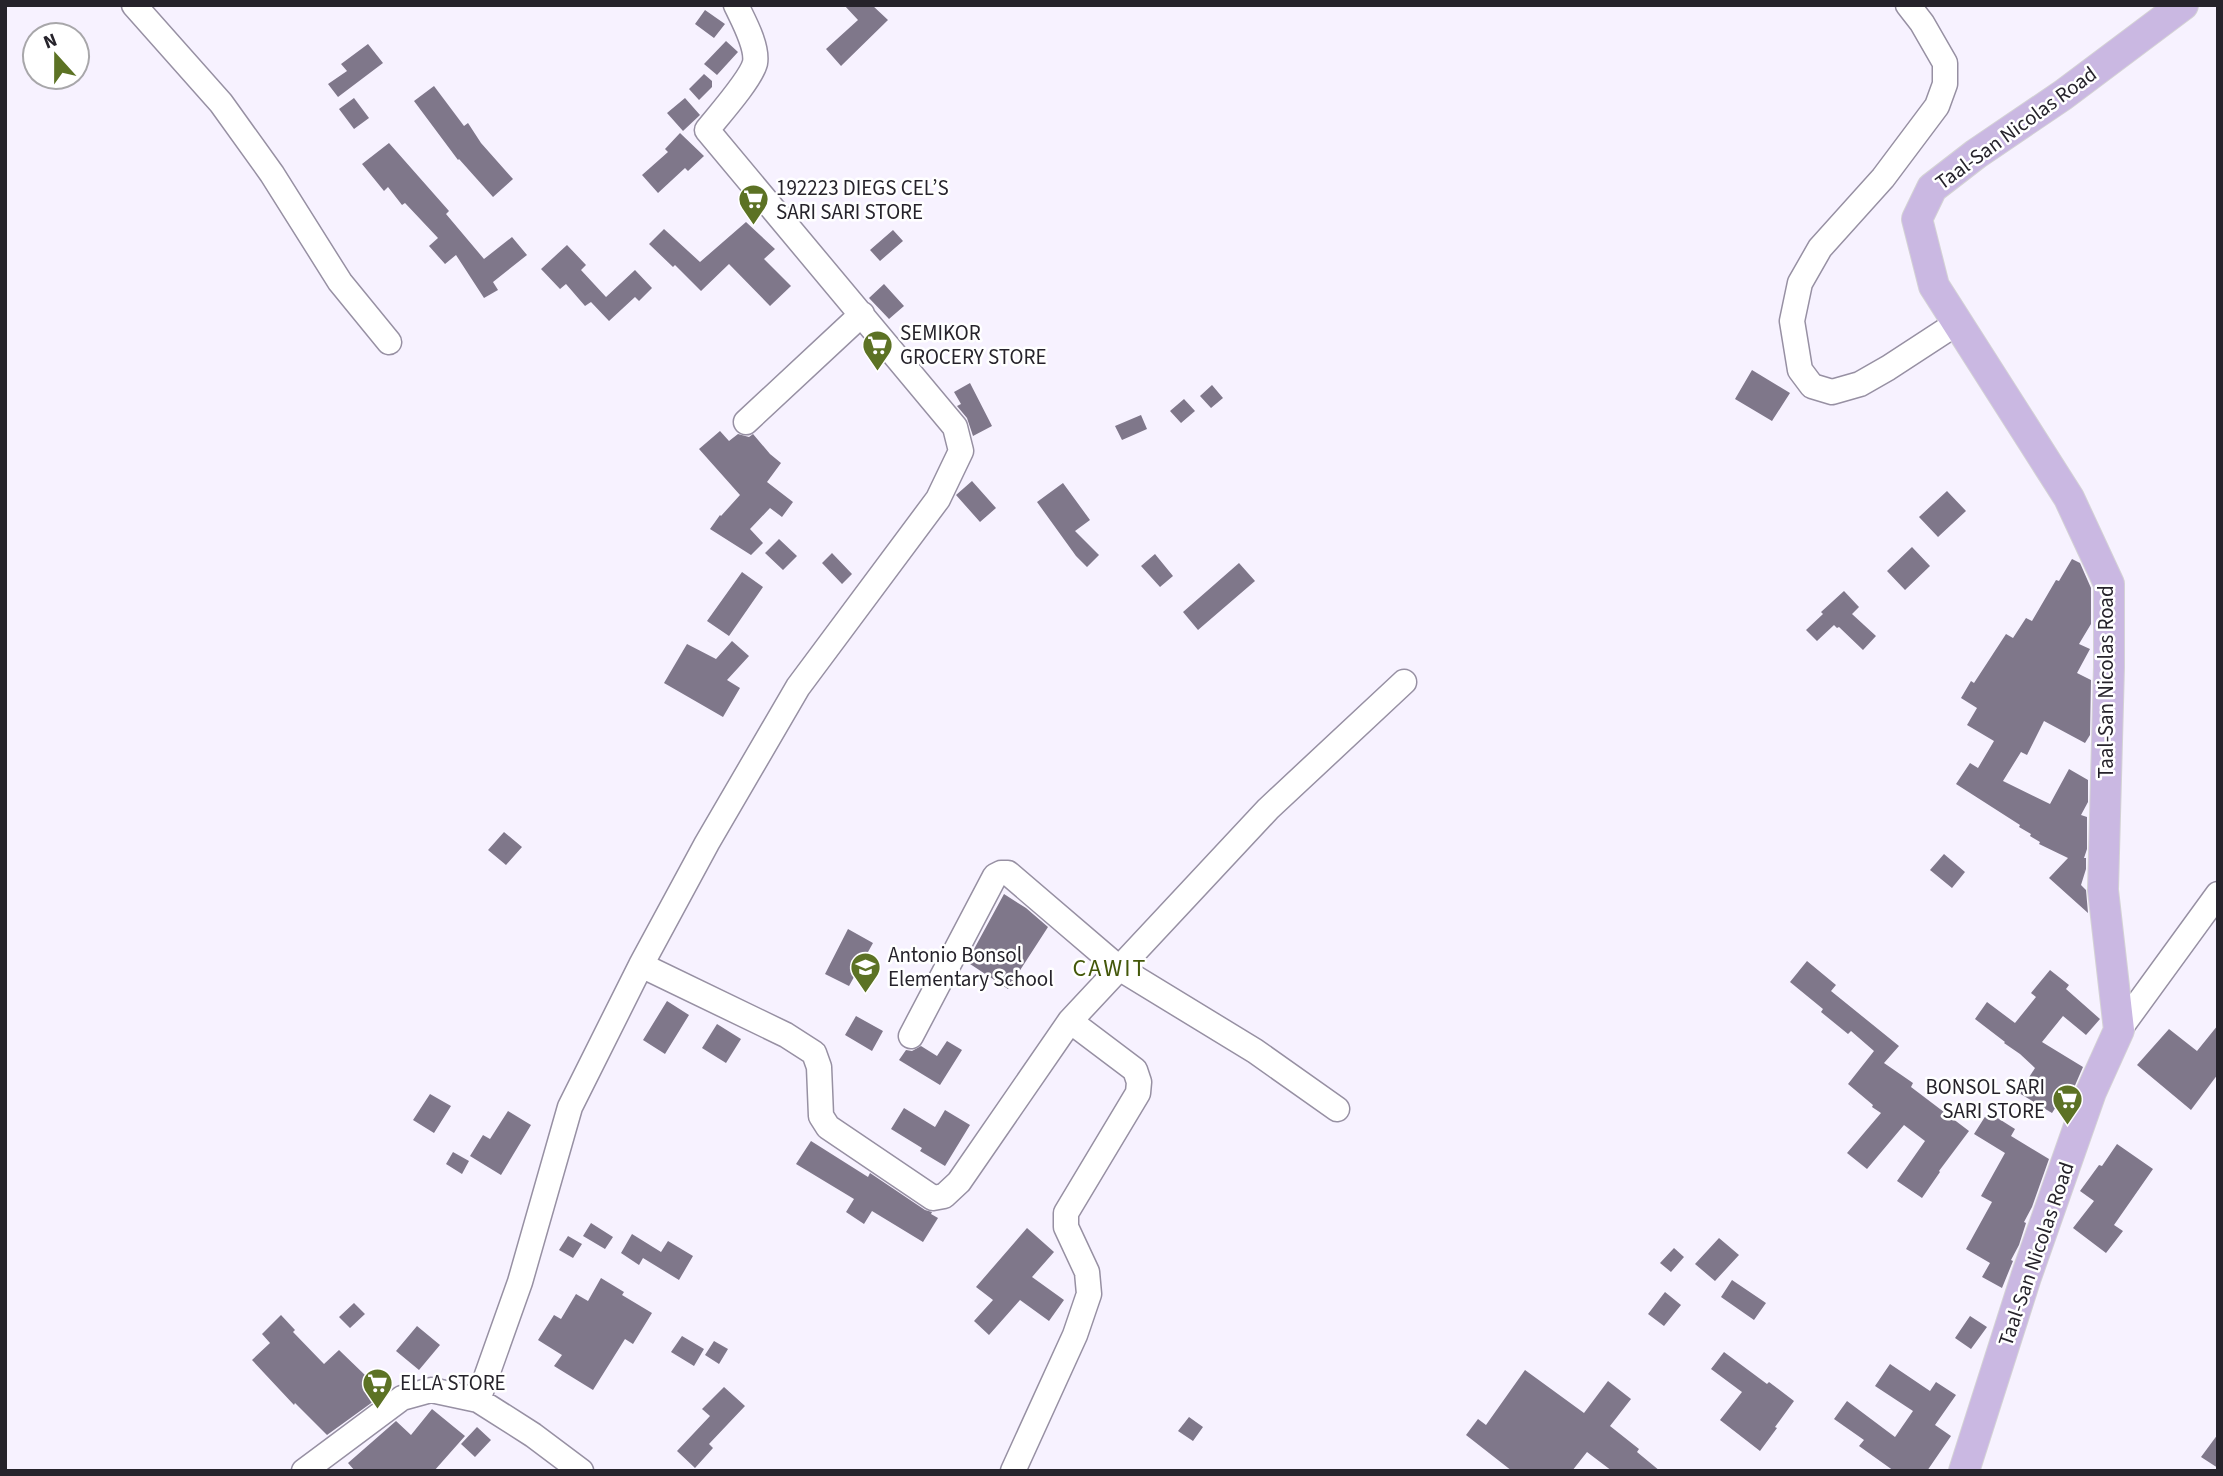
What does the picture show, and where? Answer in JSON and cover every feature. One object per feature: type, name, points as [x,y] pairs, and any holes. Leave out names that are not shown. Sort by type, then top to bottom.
[{"type":"main road","name":"Taal-San Nicolas Road","points":[[1964,1471],[2026,1277],[2091,1092],[2119,1030],[2103,890],[2109,584],[2069,498],[1934,286],[1917,219],[1932,188],[2183,5]]},
{"type":"street","points":[[134,5],[221,103],[272,174],[340,282],[389,342]]},
{"type":"street","points":[[478,1400],[520,1282],[570,1107],[641,965],[798,687],[938,499],[961,451],[955,427],[707,130],[747,79],[755,62],[750,36],[736,5]]},
{"type":"street","points":[[1908,5],[1922,23],[1945,63],[1945,84],[1937,106],[1883,178],[1820,248],[1800,283],[1792,321],[1800,370],[1812,386],[1832,392],[1842,390],[1860,384],[1888,368],[1957,323]]},
{"type":"street","points":[[746,422],[862,314]]},
{"type":"street","points":[[641,965],[786,1035],[814,1053],[819,1067],[821,1116],[828,1127],[933,1198],[944,1196],[959,1182],[1070,1021],[1268,809],[1404,682]]},
{"type":"street","points":[[911,1036],[995,876],[1008,873],[1119,968],[1255,1051],[1337,1109]]},
{"type":"street","points":[[2119,1030],[2218,894]]},
{"type":"street","points":[[1013,1471],[1074,1335],[1089,1294],[1087,1272],[1066,1227],[1066,1213],[1138,1093],[1139,1082],[1135,1070],[1070,1021]]},
{"type":"street","points":[[304,1471],[402,1398],[431,1390],[478,1400],[533,1435],[580,1471]]},
{"type":"building","points":[[844,5],[872,5],[888,20],[841,66],[826,49],[858,20]]},
{"type":"building","points":[[705,10],[725,24],[714,38],[695,24]]},
{"type":"building","points":[[726,41],[738,52],[717,75],[704,64]]},
{"type":"building","points":[[368,44],[383,63],[338,97],[328,84],[347,71],[341,64]]},
{"type":"building","points":[[704,74],[712,81],[712,87],[699,100],[689,89]]},
{"type":"building","points":[[434,86],[464,126],[468,123],[481,143],[513,179],[493,197],[458,160],[414,101]]},
{"type":"building","points":[[354,98],[369,118],[354,129],[339,109]]},
{"type":"building","points":[[685,98],[700,115],[683,131],[667,113]]},
{"type":"building","points":[[680,133],[704,156],[688,171],[685,168],[658,193],[642,175],[668,152],[665,149]]},
{"type":"building","points":[[389,143],[449,211],[446,214],[484,259],[512,237],[527,255],[493,282],[498,290],[484,298],[456,255],[445,264],[429,246],[438,238],[405,203],[402,205],[388,187],[384,191],[362,164]]},
{"type":"building","points":[[746,222],[775,249],[764,259],[791,286],[770,306],[729,264],[701,291],[649,244],[664,229],[700,262]]},
{"type":"building","points":[[893,230],[903,241],[880,261],[870,250]]},
{"type":"building","points":[[567,245],[586,265],[581,270],[606,297],[635,270],[652,288],[639,301],[635,297],[609,321],[591,302],[585,306],[566,284],[560,289],[541,269]]},
{"type":"building","points":[[884,284],[904,306],[889,319],[869,298]]},
{"type":"building","points":[[1752,370],[1790,393],[1772,421],[1735,399]]},
{"type":"building","points":[[970,383],[992,426],[973,436],[967,418],[957,406],[961,404],[954,392]]},
{"type":"building","points":[[1212,385],[1223,398],[1211,408],[1200,396]]},
{"type":"building","points":[[1184,399],[1195,411],[1181,423],[1170,411]]},
{"type":"building","points":[[1141,415],[1147,429],[1122,440],[1115,426]]},
{"type":"building","points":[[720,431],[729,441],[738,434],[749,437],[753,434],[781,463],[767,482],[793,502],[782,517],[770,508],[750,529],[763,543],[751,555],[710,529],[740,495],[699,449]]},
{"type":"building","points":[[972,481],[996,508],[980,522],[956,495]]},
{"type":"building","points":[[1063,483],[1090,520],[1075,531],[1099,555],[1087,567],[1037,502]]},
{"type":"building","points":[[1947,491],[1966,511],[1938,537],[1919,517]]},
{"type":"building","points":[[779,539],[797,556],[783,570],[765,553]]},
{"type":"building","points":[[1912,547],[1930,566],[1905,590],[1887,571]]},
{"type":"building","points":[[832,553],[852,574],[842,584],[822,563]]},
{"type":"building","points":[[1155,554],[1173,576],[1160,587],[1141,566]]},
{"type":"building","points":[[2072,559],[2080,563],[2091,588],[2091,624],[2079,644],[2090,649],[2077,673],[2091,680],[2090,735],[2085,743],[2044,721],[2027,755],[2021,752],[2003,781],[2050,804],[2069,769],[2088,780],[2088,802],[2081,815],[2087,817],[2087,849],[2084,858],[2086,869],[2081,885],[2086,890],[2088,913],[2049,878],[2068,858],[2039,844],[2031,834],[2019,827],[2020,825],[1956,784],[1970,763],[1978,768],[1994,741],[1967,725],[1977,708],[1961,698],[2006,634],[2013,638],[2026,618],[2032,621]]},
{"type":"building","points":[[1239,563],[1255,581],[1198,630],[1183,612]]},
{"type":"building","points":[[742,572],[763,587],[729,636],[707,621]]},
{"type":"building","points":[[1844,591],[1859,607],[1852,614],[1876,636],[1863,650],[1834,625],[1817,641],[1806,630]]},
{"type":"building","points":[[732,641],[749,656],[727,680],[740,688],[723,717],[664,683],[687,644],[716,659]]},
{"type":"building","points":[[504,832],[522,847],[506,865],[488,850]]},
{"type":"building","points":[[1944,854],[1965,872],[1952,888],[1930,870]]},
{"type":"building","points":[[1004,894],[1048,927],[1008,989],[967,962]]},
{"type":"building","points":[[848,929],[873,943],[849,986],[825,974]]},
{"type":"building","points":[[1807,961],[1836,985],[1831,991],[1899,1046],[1884,1063],[1913,1083],[1911,1087],[1969,1131],[1922,1198],[1897,1181],[1925,1141],[1904,1125],[1867,1169],[1847,1153],[1881,1113],[1848,1084],[1874,1051],[1851,1031],[1848,1034],[1821,1012],[1823,1009],[1790,982]]},
{"type":"building","points":[[2050,970],[2069,985],[2066,989],[2100,1019],[2086,1035],[2063,1016],[2042,1042],[2083,1067],[2073,1090],[2069,1087],[2052,1113],[2019,1093],[2035,1068],[1975,1019],[1987,1002],[2015,1023],[2036,997],[2031,993]]},
{"type":"building","points":[[667,1001],[689,1015],[665,1054],[643,1040]]},
{"type":"building","points":[[856,1016],[883,1031],[872,1051],[845,1035]]},
{"type":"building","points":[[717,1024],[741,1039],[726,1063],[702,1048]]},
{"type":"building","points":[[2218,1025],[2218,1074],[2191,1110],[2137,1065],[2169,1029],[2197,1051]]},
{"type":"building","points":[[947,1041],[962,1050],[940,1085],[899,1060],[906,1050],[912,1051],[921,1046],[937,1056]]},
{"type":"building","points":[[430,1094],[451,1106],[434,1133],[413,1120]]},
{"type":"building","points":[[904,1108],[935,1127],[945,1110],[970,1125],[945,1166],[891,1129]]},
{"type":"building","points":[[508,1111],[531,1125],[501,1175],[470,1156],[483,1135],[490,1139]]},
{"type":"building","points":[[1988,1112],[2015,1129],[2011,1136],[2049,1159],[2002,1288],[1982,1277],[1990,1263],[1966,1249],[1992,1202],[1981,1196],[2005,1153],[1974,1134]]},
{"type":"building","points":[[811,1141],[868,1177],[870,1173],[932,1212],[931,1214],[938,1218],[923,1242],[872,1211],[864,1224],[846,1212],[854,1199],[796,1164]]},
{"type":"building","points":[[2117,1144],[2153,1169],[2114,1225],[2123,1231],[2106,1253],[2073,1228],[2094,1201],[2080,1191]]},
{"type":"building","points":[[453,1152],[469,1161],[462,1174],[446,1164]]},
{"type":"building","points":[[591,1223],[613,1237],[605,1249],[583,1236]]},
{"type":"building","points":[[1027,1228],[1054,1252],[1032,1277],[1064,1300],[1049,1321],[1020,1300],[989,1335],[974,1321],[993,1300],[976,1287]]},
{"type":"building","points":[[632,1234],[661,1252],[668,1241],[693,1256],[679,1280],[643,1258],[639,1265],[621,1253]]},
{"type":"building","points":[[568,1236],[582,1244],[573,1258],[559,1250]]},
{"type":"building","points":[[1719,1238],[1739,1255],[1715,1281],[1695,1264]]},
{"type":"building","points":[[1674,1248],[1684,1257],[1671,1272],[1660,1263]]},
{"type":"building","points":[[601,1278],[624,1292],[622,1295],[652,1313],[633,1344],[625,1339],[593,1390],[554,1366],[562,1355],[538,1340],[554,1315],[561,1319],[576,1294],[588,1301]]},
{"type":"building","points":[[1732,1280],[1766,1303],[1754,1320],[1721,1297]]},
{"type":"building","points":[[1665,1292],[1681,1305],[1664,1326],[1648,1314]]},
{"type":"building","points":[[354,1303],[365,1314],[350,1328],[339,1317]]},
{"type":"building","points":[[281,1315],[295,1330],[293,1332],[324,1364],[339,1350],[366,1376],[369,1373],[385,1390],[327,1435],[295,1403],[294,1405],[252,1360],[270,1343],[262,1334]]},
{"type":"building","points":[[1970,1316],[1987,1327],[1971,1349],[1955,1338]]},
{"type":"building","points":[[417,1326],[440,1345],[419,1370],[396,1351]]},
{"type":"building","points":[[682,1336],[704,1349],[694,1366],[671,1352]]},
{"type":"building","points":[[714,1341],[728,1349],[719,1364],[705,1355]]},
{"type":"building","points":[[1724,1352],[1794,1401],[1760,1451],[1720,1420],[1742,1392],[1711,1369]]},
{"type":"building","points":[[1890,1364],[1930,1391],[1936,1382],[1956,1395],[1935,1425],[1951,1436],[1927,1471],[1894,1471],[1859,1446],[1864,1440],[1834,1419],[1847,1401],[1895,1437],[1913,1411],[1875,1386]]},
{"type":"building","points":[[1525,1370],[1584,1413],[1608,1381],[1631,1399],[1610,1426],[1639,1449],[1637,1452],[1660,1471],[1612,1471],[1587,1452],[1572,1471],[1512,1471],[1466,1435],[1478,1419],[1486,1425]]},
{"type":"building","points":[[724,1387],[745,1406],[709,1444],[713,1448],[695,1468],[677,1451],[710,1416],[702,1409]]},
{"type":"building","points":[[432,1409],[465,1436],[434,1471],[355,1471],[348,1463],[396,1421],[411,1435]]},
{"type":"building","points":[[1189,1417],[1203,1427],[1193,1441],[1178,1431]]},
{"type":"building","points":[[477,1427],[491,1440],[475,1457],[461,1444]]},
{"type":"building","points":[[2218,1434],[2218,1468],[2201,1457]]},
{"type":"place","name":"192223 DIEGS CEL’S SARI SARI STORE","points":[[753,227]]},
{"type":"place","name":"SEMIKOR GROCERY STORE","points":[[877,372]]},
{"type":"place","name":"Antonio Bonsol Elementary School","points":[[865,994]]},
{"type":"place","name":"BONSOL SARI SARI STORE","points":[[2068,1126]]},
{"type":"place","name":"ELLA STORE","points":[[377,1410]]},
{"type":"district","name":"CAWIT","points":[[1110,968]]}]
